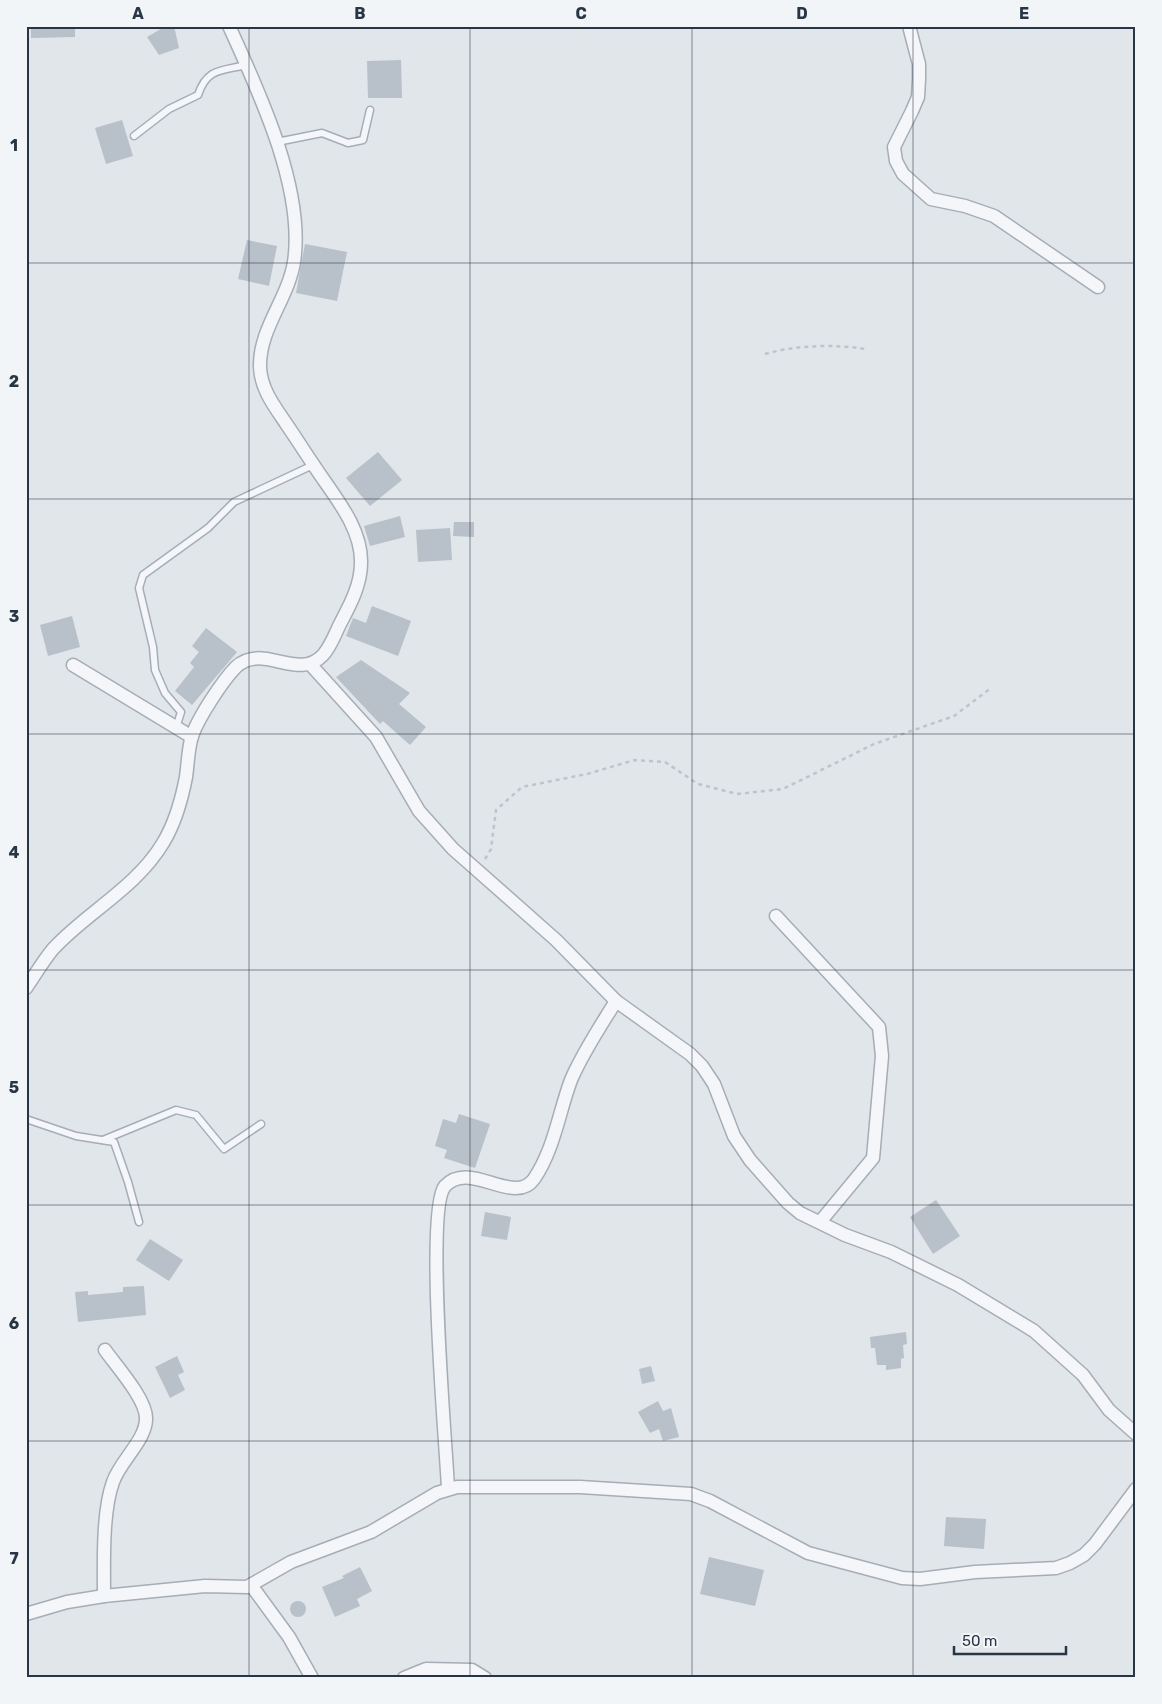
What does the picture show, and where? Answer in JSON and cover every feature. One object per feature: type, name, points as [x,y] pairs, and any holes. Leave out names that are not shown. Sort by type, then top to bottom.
[{"type":"street","points":[[26,988],[54,948],[137,874],[164,842],[186,778],[192,737],[206,708],[234,669],[244,661],[262,658],[287,664],[310,664],[321,657],[332,641],[355,594],[361,564],[356,534],[272,403],[260,369],[261,352],[266,334],[287,286],[295,248],[295,232],[289,186],[277,142],[230,26]]},
{"type":"street","points":[[909,26],[919,64],[919,79],[918,97],[894,147],[896,161],[903,174],[931,199],[965,206],[994,216],[1098,287]]},
{"type":"street","points":[[310,664],[376,737],[410,796],[427,821],[453,849],[575,958],[616,1001],[690,1054],[702,1066],[714,1084],[734,1136],[750,1160],[788,1203],[820,1222],[891,1252],[958,1285],[1034,1331],[1083,1375],[1109,1410],[1136,1434]]},
{"type":"street","points":[[73,665],[192,737]]},
{"type":"street","points":[[776,916],[879,1027],[882,1056],[873,1158],[820,1222]]},
{"type":"street","points":[[448,1488],[438,1333],[438,1234],[441,1194],[448,1184],[465,1178],[478,1179],[513,1188],[523,1187],[530,1183],[540,1169],[552,1140],[580,1062],[616,1001]]},
{"type":"street","points":[[104,1596],[110,1490],[117,1471],[142,1434],[147,1420],[138,1396],[105,1350]]},
{"type":"street","points":[[26,1614],[67,1602],[104,1596],[205,1586],[242,1588],[252,1585],[291,1562],[371,1532],[448,1488],[572,1486],[691,1494],[710,1501],[808,1553],[902,1578],[920,1579],[975,1572],[1056,1568],[1070,1563],[1084,1555],[1095,1544],[1136,1489]]},
{"type":"street","points":[[252,1585],[289,1637],[312,1678]]},
{"type":"street","points":[[404,1678],[426,1669],[472,1670],[485,1678]]},
{"type":"lane","points":[[134,136],[169,109],[198,95],[203,81],[214,72],[246,65]]},
{"type":"lane","points":[[277,142],[322,133],[348,143],[364,140],[370,110]]},
{"type":"lane","points":[[176,728],[180,712],[165,693],[156,670],[153,647],[139,588],[143,575],[208,528],[234,502],[313,465]]},
{"type":"lane","points":[[103,1140],[176,1110],[196,1115],[224,1149],[261,1124]]},
{"type":"lane","points":[[26,1120],[76,1136],[114,1142],[139,1222]]},
{"type":"path","points":[[765,354],[781,350],[841,345],[865,349]]},
{"type":"path","points":[[478,871],[491,849],[496,810],[522,787],[587,774],[635,760],[665,762],[698,784],[737,794],[784,789],[874,744],[954,716],[991,688]]},
{"type":"building","points":[[31,26],[75,26],[75,37],[31,38]]},
{"type":"building","points":[[166,26],[174,26],[179,48],[159,55],[147,37]]},
{"type":"building","points":[[401,60],[402,98],[368,98],[367,61]]},
{"type":"building","points":[[122,120],[133,156],[106,164],[95,128]]},
{"type":"building","points":[[247,240],[277,246],[269,286],[238,279]]},
{"type":"building","points":[[305,244],[347,252],[337,301],[296,293]]},
{"type":"building","points":[[378,452],[402,480],[370,506],[346,478]]},
{"type":"building","points":[[400,516],[405,537],[370,546],[364,526]]},
{"type":"building","points":[[454,522],[474,522],[474,537],[453,536]]},
{"type":"building","points":[[450,528],[452,560],[418,562],[416,530]]},
{"type":"building","points":[[372,606],[411,621],[398,656],[346,636],[353,618],[366,623]]},
{"type":"building","points":[[72,616],[80,647],[48,656],[40,625]]},
{"type":"building","points":[[206,628],[237,652],[192,705],[175,691],[194,667],[190,663],[199,652],[192,646]]},
{"type":"building","points":[[361,660],[410,693],[399,704],[426,727],[410,745],[383,721],[380,724],[336,677]]},
{"type":"building","points":[[459,1114],[490,1124],[475,1168],[444,1158],[447,1150],[435,1146],[443,1119],[456,1123]]},
{"type":"building","points":[[936,1200],[960,1236],[933,1254],[910,1217]]},
{"type":"building","points":[[485,1212],[511,1217],[507,1240],[481,1236]]},
{"type":"building","points":[[150,1239],[183,1260],[169,1281],[136,1260]]},
{"type":"building","points":[[144,1286],[146,1315],[78,1322],[75,1292],[88,1291],[88,1295],[123,1292],[123,1287]]},
{"type":"building","points":[[906,1332],[907,1344],[903,1345],[904,1358],[901,1359],[901,1368],[886,1370],[886,1365],[877,1365],[875,1348],[871,1348],[870,1337]]},
{"type":"building","points":[[177,1356],[184,1372],[178,1375],[185,1390],[170,1398],[155,1367]]},
{"type":"building","points":[[651,1366],[655,1381],[642,1384],[639,1369]]},
{"type":"building","points":[[658,1401],[663,1411],[671,1408],[679,1437],[663,1441],[659,1429],[650,1433],[638,1412]]},
{"type":"building","points":[[946,1517],[986,1519],[984,1549],[944,1546]]},
{"type":"building","points":[[709,1557],[764,1570],[755,1606],[700,1594]]},
{"type":"building","points":[[360,1567],[372,1591],[357,1599],[360,1606],[335,1617],[322,1587],[344,1578],[342,1576]]},
{"type":"building","points":[[295,1601],[301,1601],[306,1606],[304,1615],[295,1617],[290,1612],[290,1606]]}]
